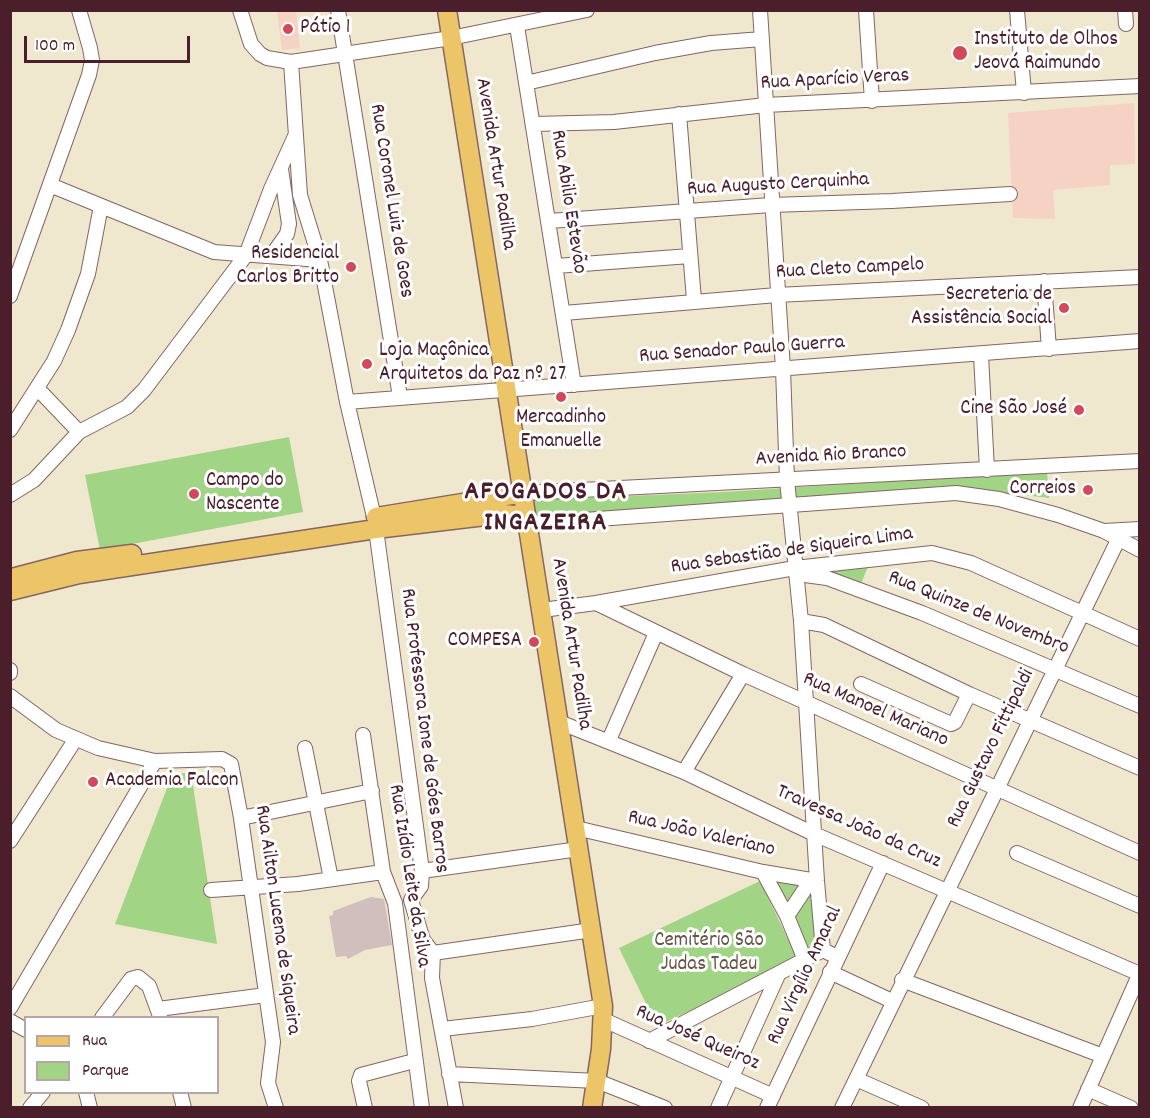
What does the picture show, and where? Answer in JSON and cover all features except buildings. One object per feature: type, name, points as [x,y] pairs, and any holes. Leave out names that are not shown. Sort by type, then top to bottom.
[{"type":"main road","name":"Avenida Artur Padilha","points":[[447,10],[529,524],[603,1013],[597,1081],[592,1107]]},
{"type":"main road","points":[[10,591],[79,574],[368,524],[524,493]]},
{"type":"main road","points":[[368,524],[502,514],[515,515],[529,524]]},
{"type":"main road","points":[[10,578],[77,561],[322,531]]},
{"type":"street","points":[[10,296],[92,60],[79,10]]},
{"type":"street","points":[[240,10],[252,44],[267,58],[291,62],[451,38],[587,10]]},
{"type":"street","name":"Rua Coronel Luiz de Goes","points":[[338,10],[400,397]]},
{"type":"street","points":[[760,10],[783,369],[788,504],[801,621],[814,834],[814,880],[823,950]]},
{"type":"street","points":[[866,10],[872,101]]},
{"type":"street","points":[[1017,10],[1024,93]]},
{"type":"street","name":"Rua Abilio Estevão","points":[[517,26],[574,385]]},
{"type":"street","points":[[526,83],[666,51],[735,40],[762,39]]},
{"type":"street","name":"Rua Professora Ione de Góes Barros","points":[[291,62],[300,195],[320,260],[347,402],[422,871],[421,886],[411,900],[423,940],[433,953],[432,978],[456,1107]]},
{"type":"street","name":"Rua Aparício Veras","points":[[534,124],[614,122],[766,105],[1140,86]]},
{"type":"street","points":[[679,114],[694,300]]},
{"type":"street","points":[[10,495],[34,480],[79,432],[135,400],[246,255],[280,168],[296,134]]},
{"type":"street","points":[[272,255],[287,234],[289,224],[280,168]]},
{"type":"street","points":[[50,185],[214,252],[320,260]]},
{"type":"street","name":"Rua Augusto Cerquinha","points":[[549,221],[771,205],[1010,194]]},
{"type":"street","points":[[10,430],[54,361],[68,330],[88,274],[101,206]]},
{"type":"street","points":[[556,266],[690,256]]},
{"type":"street","name":"Rua Cleto Campelo","points":[[564,313],[694,300],[1140,277]]},
{"type":"street","points":[[1044,281],[1049,349]]},
{"type":"street","name":"Rua Senador Paulo Guerra","points":[[347,402],[1140,341]]},
{"type":"street","points":[[981,355],[987,470]]},
{"type":"street","points":[[37,387],[79,432]]},
{"type":"street","name":"Avenida Rio Branco","points":[[524,493],[1140,461]]},
{"type":"street","name":"Avenida Rio Branco","points":[[529,524],[956,493],[999,499],[1104,531]]},
{"type":"street","points":[[1104,531],[1140,530]]},
{"type":"street","points":[[1104,531],[1140,550]]},
{"type":"street","name":"Rua Gustavo Fittipaldi","points":[[842,1107],[1118,540]]},
{"type":"street","name":"Rua Sebastião de Siqueira Lima","points":[[542,610],[796,571],[932,553],[971,562],[1140,639]]},
{"type":"street","name":"Rua Quinze de Novembro","points":[[796,571],[864,591],[1055,668],[1140,706]]},
{"type":"street","name":"Rua Manoel Mariano","points":[[596,603],[743,674],[1140,853]]},
{"type":"street","points":[[801,621],[824,625],[969,694],[1140,768]]},
{"type":"street","points":[[609,740],[656,633]]},
{"type":"street","points":[[684,772],[743,674]]},
{"type":"street","points":[[861,684],[951,724],[955,722],[969,694]]},
{"type":"street","points":[[10,696],[37,718],[75,740],[108,751],[155,760],[10,1008]]},
{"type":"street","name":"Travessa João da Cruz","points":[[559,722],[609,740],[684,772],[814,834],[1140,974]]},
{"type":"street","name":"Rua Izídio Leite da Silva","points":[[363,735],[383,872],[395,903],[414,1061],[422,1107]]},
{"type":"street","points":[[10,841],[75,740]]},
{"type":"street","points":[[305,748],[330,879]]},
{"type":"street","name":"Rua Ailton Lucena de Siqueira","points":[[155,760],[227,760],[233,769],[273,1042],[270,1088],[276,1107]]},
{"type":"street","points":[[241,818],[372,791]]},
{"type":"street","name":"Rua João Valeriano","points":[[576,828],[763,872],[814,880]]},
{"type":"street","points":[[422,871],[579,849]]},
{"type":"street","points":[[1017,853],[1140,906]]},
{"type":"street","name":"Rua Virgílio Amaral","points":[[770,1102],[883,863]]},
{"type":"street","points":[[211,890],[251,888],[383,872]]},
{"type":"street","points":[[763,872],[787,916],[806,960]]},
{"type":"street","points":[[787,916],[814,880]]},
{"type":"street","points":[[395,903],[411,900]]},
{"type":"street","points":[[433,953],[592,930]]},
{"type":"street","points":[[823,950],[837,957]]},
{"type":"street","points":[[649,1041],[823,950]]},
{"type":"street","points":[[830,972],[892,1001]]},
{"type":"street","points":[[1080,1107],[1140,974]]},
{"type":"street","points":[[718,1107],[733,1079],[778,975]]},
{"type":"street","points":[[103,1016],[131,979],[138,977],[146,981],[159,1013],[266,995]]},
{"type":"street","points":[[902,980],[1103,1056]]},
{"type":"street","points":[[442,1029],[603,1013]]},
{"type":"street","name":"Rua José Queiroz","points":[[603,1013],[649,1041],[733,1079],[770,1102]]},
{"type":"street","points":[[10,1021],[24,1029]]},
{"type":"street","points":[[365,1107],[358,1082],[361,1075],[414,1061]]},
{"type":"street","points":[[449,1074],[597,1081],[665,1107]]},
{"type":"street","points":[[856,1078],[922,1107]]},
{"type":"street","points":[[1088,1089],[1131,1107]]},
{"type":"street","points":[[30,1107],[41,1094]]},
{"type":"shaded area","name":"Pátio 1","points":[[277,11],[296,11],[300,48],[282,50]]},
{"type":"shaded area","points":[[1134,103],[1135,164],[1110,165],[1110,185],[1053,190],[1055,219],[1013,218],[1008,113]]},
{"type":"shaded area","points":[[371,897],[384,899],[392,945],[365,950],[348,959],[346,956],[336,957],[329,916],[333,915],[333,911]]},
{"type":"green space","name":"Campo do Nascente","points":[[289,437],[303,512],[100,550],[85,475]]},
{"type":"green space","points":[[1047,471],[1049,498],[946,486],[536,519],[533,500],[724,492]]},
{"type":"green space","points":[[869,564],[861,584],[822,570]]},
{"type":"green space","points":[[191,772],[217,944],[115,924],[172,775]]},
{"type":"green space","name":"Cemitério São Judas Tadeu","points":[[760,881],[798,960],[657,1026],[619,948]]},
{"type":"green space","points":[[773,882],[812,887],[818,948],[807,954]]},
{"type":"place","name":"Pátio 1","points":[[288,29]]},
{"type":"place","name":"Instituto de Olhos Jeová Raimundo","points":[[960,53]]},
{"type":"place","name":"Residencial Carlos Britto","points":[[351,267]]},
{"type":"place","name":"Secreteria de Assistência Social","points":[[1064,308]]},
{"type":"place","name":"Loja Maçônica Arquitetos da Paz nº 27","points":[[367,364]]},
{"type":"place","name":"Mercadinho Emanuelle","points":[[561,397]]},
{"type":"place","name":"Cine São José","points":[[1079,410]]},
{"type":"place","name":"Correios","points":[[1088,490]]},
{"type":"place","name":"Campo do Nascente","points":[[194,494]]},
{"type":"place","name":"COMPESA","points":[[534,642]]},
{"type":"place","name":"Academia Falcon","points":[[93,782]]},
{"type":"district","name":"AFOGADOS DA INGAZEIRA","points":[[546,510]]}]
